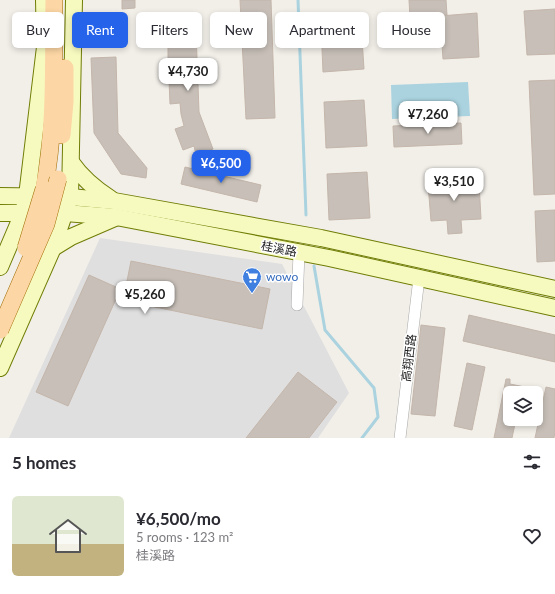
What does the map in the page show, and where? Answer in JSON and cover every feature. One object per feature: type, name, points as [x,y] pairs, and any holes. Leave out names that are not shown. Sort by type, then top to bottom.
[{"type":"main road","points":[[0,267],[23,213],[27,196],[45,47],[44,0]]},
{"type":"main road","points":[[0,301],[28,243],[44,189],[48,169],[53,101],[54,0]]},
{"type":"main road","points":[[0,330],[46,224],[58,179],[65,102],[65,0]]},
{"type":"main road","points":[[0,368],[53,248],[70,197],[74,0]]},
{"type":"main road","points":[[70,162],[78,173],[93,188],[114,201]]},
{"type":"main road","name":"桂溪路","points":[[0,196],[70,197],[114,201],[320,238],[555,289]]},
{"type":"main road","name":"桂溪路","points":[[0,213],[64,213],[116,217],[329,258],[555,308]]},
{"type":"main road","points":[[53,248],[72,237],[116,217]]},
{"type":"street","points":[[297,305],[299,253]]},
{"type":"street","name":"高翔西路","points":[[400,438],[418,278]]},
{"type":"shaded area","points":[[100,238],[282,264],[349,393],[318,438],[9,438]]},
{"type":"water","points":[[468,82],[470,116],[392,119],[391,85]]},
{"type":"building","points":[[122,0],[135,0],[135,8],[122,9]]},
{"type":"building","points":[[240,0],[271,0],[275,118],[246,119],[242,48],[267,48],[267,12],[241,12]]},
{"type":"building","points":[[409,0],[446,0],[447,15],[445,15],[445,12],[410,12]]},
{"type":"building","points":[[555,9],[555,54],[527,55],[524,11]]},
{"type":"building","points":[[477,13],[479,57],[443,59],[442,48],[445,48],[445,16]]},
{"type":"building","points":[[168,48],[197,48],[199,112],[213,149],[196,155],[194,146],[183,150],[175,129],[184,126],[180,103],[170,104],[169,80],[180,79],[179,63],[168,63]]},
{"type":"building","points":[[322,48],[363,48],[364,69],[323,72]]},
{"type":"building","points":[[116,57],[118,133],[147,168],[146,178],[121,174],[94,133],[91,58]]},
{"type":"building","points":[[555,80],[555,194],[534,195],[529,81]]},
{"type":"building","points":[[364,100],[367,146],[326,148],[324,102]]},
{"type":"building","points":[[461,123],[462,144],[394,147],[393,126]]},
{"type":"building","points":[[185,167],[261,185],[257,202],[181,184]]},
{"type":"building","points":[[458,171],[459,183],[479,182],[481,219],[461,220],[462,233],[448,234],[447,220],[431,221],[428,184],[445,183],[444,172]]},
{"type":"building","points":[[367,172],[370,218],[329,220],[327,174]]},
{"type":"building","points":[[555,210],[555,261],[537,262],[535,211]]},
{"type":"building","points":[[131,261],[270,289],[262,329],[116,299],[68,406],[36,392],[89,275],[125,291]]},
{"type":"building","points":[[469,315],[555,335],[555,362],[463,341]]},
{"type":"building","points":[[421,325],[445,328],[435,416],[411,414]]},
{"type":"building","points":[[467,363],[485,367],[472,430],[454,426]]},
{"type":"building","points":[[298,372],[337,402],[309,438],[246,438]]},
{"type":"building","points":[[506,379],[510,379],[510,384],[520,386],[505,386]]},
{"type":"building","points":[[546,387],[555,389],[554,438],[535,438],[538,426],[543,426],[543,401]]},
{"type":"building","points":[[503,394],[503,426],[515,426],[512,438],[494,438]]},
{"type":"waterway","points":[[298,0],[306,215]]},
{"type":"waterway","points":[[314,266],[325,330],[374,388],[378,417],[362,438]]},
{"type":"place","name":"wowo","points":[[252,294]]}]
